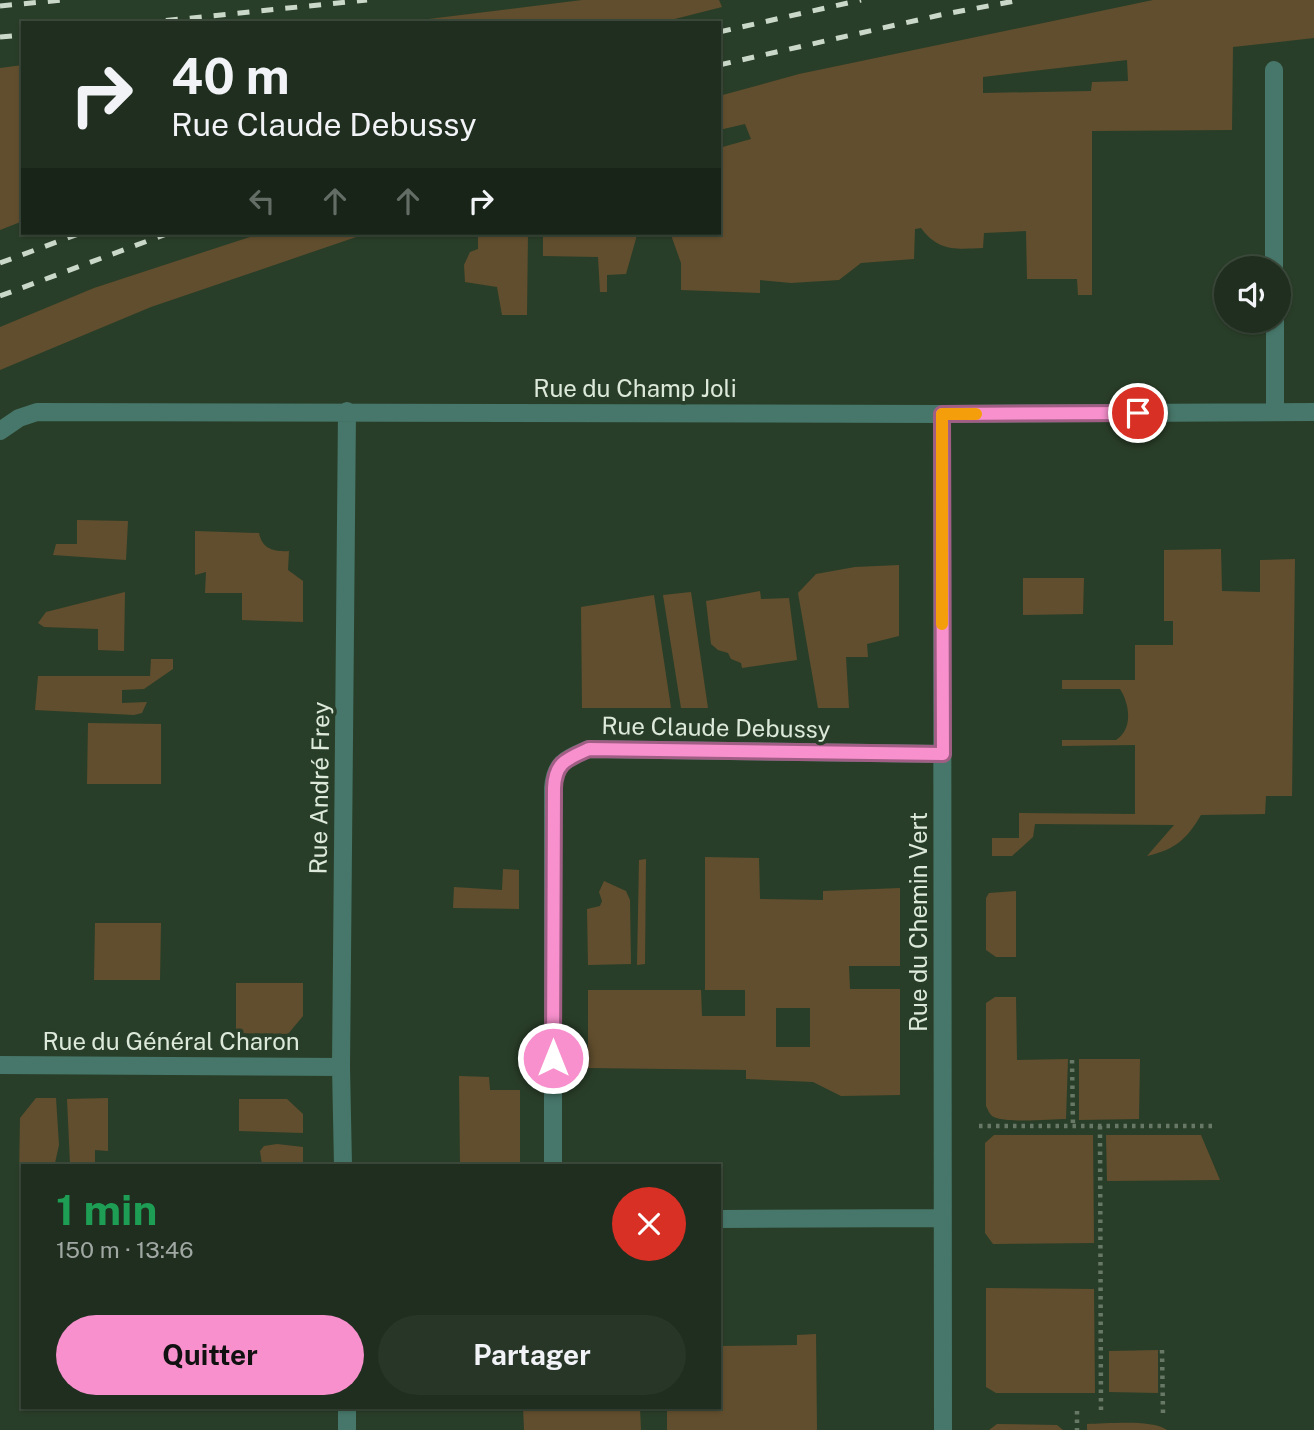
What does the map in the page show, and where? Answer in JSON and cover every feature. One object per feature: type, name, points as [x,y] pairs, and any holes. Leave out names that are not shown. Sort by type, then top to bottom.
[{"type":"street","points":[[1274,70],[1275,256]]},
{"type":"street","points":[[1275,333],[1275,412]]},
{"type":"street","name":"Rue André Frey","points":[[343,1164],[341,1066],[347,411]]},
{"type":"street","name":"Rue du Champ Joli","points":[[0,431],[19,418],[37,412],[1314,412]]},
{"type":"street","name":"Rue du Chemin Vert","points":[[942,414],[943,1430]]},
{"type":"street","name":"Rue Claude Debussy","points":[[553,1164],[554,775],[558,767],[571,757],[589,749],[943,754]]},
{"type":"street","name":"Rue du Général Charon","points":[[0,1065],[341,1066]]},
{"type":"street","points":[[721,1219],[942,1218]]},
{"type":"street","points":[[346,1409],[347,1430]]},
{"type":"path","points":[[1072,1060],[1073,1127]]},
{"type":"path","points":[[977,1126],[1213,1126]]},
{"type":"path","points":[[1100,1126],[1101,1412]]},
{"type":"path","points":[[1163,1350],[1163,1413]]},
{"type":"path","points":[[1077,1411],[1077,1430]]},
{"type":"shaded area","points":[[582,0],[719,0],[722,7],[667,21],[412,21]]},
{"type":"shaded area","points":[[1153,0],[1314,0],[1314,38],[1233,47],[1232,130],[1092,131],[1092,295],[1078,295],[1077,279],[1027,279],[1026,231],[984,233],[983,248],[964,249],[941,245],[921,228],[915,229],[914,259],[861,263],[839,280],[791,283],[760,280],[760,293],[681,290],[681,263],[671,235],[721,235],[721,147],[751,139],[745,124],[721,130],[721,95],[799,74]],"holes":[[[1127,60],[1128,81],[1092,82],[1091,91],[983,93],[983,77]]]},
{"type":"shaded area","points":[[21,65],[21,222],[0,230],[0,68]]},
{"type":"shaded area","points":[[256,235],[362,235],[151,307],[0,370],[0,327],[94,288]]},
{"type":"shaded area","points":[[478,235],[528,235],[527,315],[502,315],[497,287],[465,282],[464,265],[470,252],[478,249]]},
{"type":"shaded area","points":[[543,235],[637,235],[626,274],[607,275],[607,292],[600,292],[598,257],[543,256]]},
{"type":"shaded area","points":[[77,520],[128,521],[126,560],[53,555],[56,544],[77,544]]},
{"type":"shaded area","points":[[195,531],[259,533],[266,546],[278,551],[289,551],[288,570],[303,581],[303,622],[242,620],[242,593],[205,593],[206,572],[195,575]]},
{"type":"shaded area","points":[[1221,549],[1222,591],[1260,592],[1260,560],[1295,559],[1292,796],[1266,796],[1265,814],[1201,815],[1190,831],[1173,847],[1147,856],[1174,825],[1035,824],[1033,837],[1012,856],[992,856],[992,838],[1019,838],[1019,813],[1135,814],[1135,745],[1062,746],[1062,740],[1116,740],[1121,736],[1127,723],[1128,709],[1120,689],[1062,689],[1062,680],[1135,680],[1135,645],[1173,645],[1173,621],[1164,621],[1164,550]]},
{"type":"shaded area","points":[[899,565],[899,636],[867,644],[868,657],[846,657],[849,708],[818,708],[798,593],[816,574],[855,567]]},
{"type":"shaded area","points":[[1023,578],[1084,578],[1083,614],[1023,615]]},
{"type":"shaded area","points":[[760,591],[761,599],[789,598],[797,660],[742,668],[741,663],[711,644],[706,601]]},
{"type":"shaded area","points":[[125,592],[124,651],[98,650],[98,629],[44,627],[38,623],[46,612]]},
{"type":"shaded area","points":[[691,592],[708,708],[681,708],[663,595]]},
{"type":"shaded area","points":[[654,595],[671,708],[582,708],[581,607]]},
{"type":"shaded area","points":[[151,659],[173,659],[173,669],[144,689],[122,690],[122,703],[147,702],[142,713],[134,715],[35,710],[38,676],[150,676]]},
{"type":"shaded area","points":[[88,723],[161,724],[161,784],[87,784]]},
{"type":"shaded area","points":[[705,857],[759,858],[760,899],[823,900],[823,891],[900,888],[900,966],[849,966],[850,989],[900,989],[900,1095],[841,1096],[813,1082],[746,1079],[746,1070],[588,1068],[588,990],[701,990],[702,1016],[745,1016],[745,990],[705,990]],"holes":[[[776,1008],[810,1008],[810,1047],[776,1047]]]},
{"type":"shaded area","points":[[646,859],[645,964],[637,965],[639,860]]},
{"type":"shaded area","points":[[503,869],[519,870],[519,909],[453,908],[454,887],[502,890]]},
{"type":"shaded area","points":[[604,881],[626,891],[630,900],[631,964],[588,965],[587,909],[600,906],[602,901],[599,892]]},
{"type":"shaded area","points":[[1016,891],[1016,957],[996,957],[986,950],[986,898],[989,893]]},
{"type":"shaded area","points":[[95,923],[161,923],[160,980],[94,980]]},
{"type":"shaded area","points":[[236,983],[303,983],[303,1016],[288,1034],[236,1033]]},
{"type":"shaded area","points":[[995,997],[1016,997],[1017,1060],[1068,1059],[1066,1119],[1007,1120],[989,1113],[986,1106],[986,1003]]},
{"type":"shaded area","points":[[1079,1059],[1140,1059],[1139,1119],[1079,1120]]},
{"type":"shaded area","points":[[459,1076],[489,1077],[490,1090],[520,1090],[520,1164],[460,1164]]},
{"type":"shaded area","points":[[36,1098],[56,1098],[59,1145],[55,1163],[21,1164],[19,1177],[20,1118]]},
{"type":"shaded area","points":[[108,1098],[108,1151],[95,1150],[95,1164],[70,1164],[67,1099]]},
{"type":"shaded area","points":[[239,1099],[287,1099],[303,1114],[303,1133],[239,1131]]},
{"type":"shaded area","points":[[994,1135],[1093,1135],[1094,1243],[993,1244],[985,1233],[985,1143]]},
{"type":"shaded area","points":[[1106,1135],[1201,1135],[1220,1180],[1107,1181]]},
{"type":"shaded area","points":[[277,1144],[303,1147],[303,1164],[262,1164],[260,1151],[264,1146]]},
{"type":"shaded area","points":[[986,1288],[1094,1289],[1095,1393],[996,1393],[986,1387]]},
{"type":"shaded area","points":[[816,1334],[817,1430],[667,1430],[667,1409],[721,1409],[721,1346],[797,1345],[797,1335]]},
{"type":"shaded area","points":[[1158,1350],[1158,1393],[1109,1392],[1109,1351]]},
{"type":"shaded area","points":[[523,1409],[640,1409],[641,1430],[524,1430]]},
{"type":"shaded area","points":[[1140,1423],[1167,1430],[1087,1430],[1087,1424]]},
{"type":"shaded area","points":[[997,1424],[1057,1425],[1063,1430],[989,1430]]},
{"type":"railway","points":[[0,6],[63,0]]},
{"type":"railway","points":[[162,21],[367,0]]},
{"type":"railway","points":[[721,32],[861,0]]},
{"type":"railway","points":[[721,65],[940,15],[1020,0]]},
{"type":"railway","points":[[0,37],[21,35]]},
{"type":"railway","points":[[0,263],[76,235]]},
{"type":"railway","points":[[0,296],[164,235]]},
{"type":"slow traffic","points":[[942,624],[942,414],[976,414]]},
{"type":"route","points":[[553,1058],[554,775],[558,767],[571,757],[589,749],[943,754],[942,414],[1138,413]]}]
